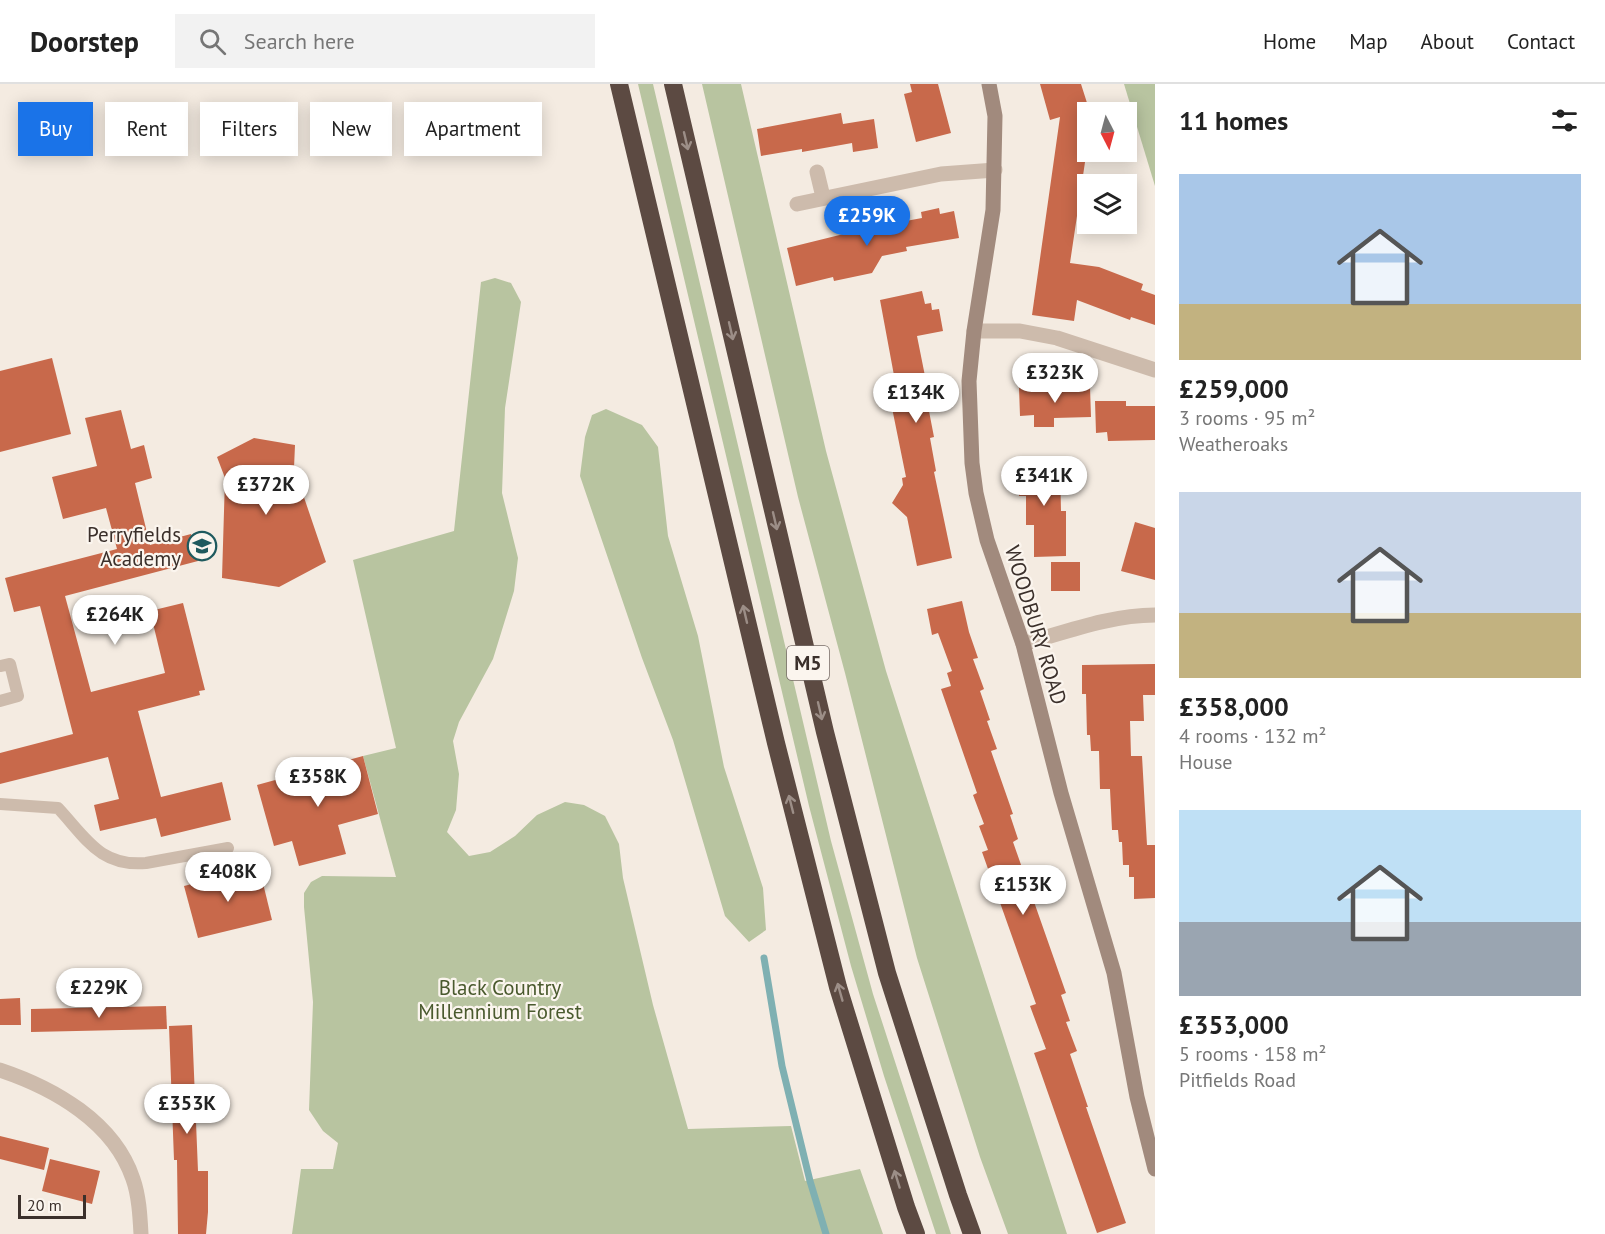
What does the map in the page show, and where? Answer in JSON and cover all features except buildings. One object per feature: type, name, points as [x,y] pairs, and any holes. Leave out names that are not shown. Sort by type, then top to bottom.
[{"type":"highway","name":"M5","points":[[619,84],[773,731],[838,987],[916,1234]]},
{"type":"highway","name":"M5","points":[[673,84],[825,732],[887,973],[972,1234]]},
{"type":"street","name":"WOODBURY ROAD","points":[[989,84],[995,116],[993,210],[974,331],[969,381],[972,463],[976,493],[987,540],[1023,644],[1061,793],[1114,973],[1137,1097],[1155,1169]]},
{"type":"street","points":[[797,204],[941,174],[995,170]]},
{"type":"street","points":[[817,172],[823,197]]},
{"type":"street","points":[[974,331],[1020,331],[1057,338],[1155,370]]},
{"type":"street","points":[[1023,644],[1136,615],[1155,615]]},
{"type":"street","points":[[0,1070],[69,1102],[100,1127],[120,1151],[133,1179],[140,1212],[141,1234]]},
{"type":"lane","points":[[0,666],[10,664],[18,696],[0,701]]},
{"type":"lane","points":[[0,804],[58,808],[101,854],[114,861],[132,864],[228,848]]},
{"type":"green space","points":[[638,84],[653,84],[831,841],[873,994],[951,1234],[936,1234],[851,966],[809,806]]},
{"type":"green space","points":[[702,84],[741,84],[826,451],[886,671],[1067,1234],[1008,1234],[980,1157],[917,958],[798,497]]},
{"type":"green space","points":[[1124,84],[1155,84],[1155,186],[1137,127],[1137,102],[1129,102]]},
{"type":"green space","name":"Black Country Millennium Forest","points":[[495,278],[511,283],[521,302],[505,408],[502,493],[518,558],[514,591],[493,659],[459,722],[453,741],[459,774],[456,810],[447,832],[469,856],[490,852],[515,836],[537,815],[565,802],[584,805],[605,816],[619,844],[623,878],[653,1005],[688,1129],[791,1126],[805,1181],[860,1169],[883,1234],[292,1234],[301,1169],[333,1169],[338,1143],[323,1131],[309,1110],[313,1002],[304,893],[311,882],[322,876],[396,877],[363,756],[396,748],[353,560],[454,531],[481,282]]},
{"type":"green space","points":[[606,409],[642,425],[658,447],[668,536],[698,636],[724,767],[763,888],[766,930],[749,942],[725,916],[673,740],[642,658],[580,476],[585,437],[592,415]]},
{"type":"waterway","points":[[764,958],[782,1066],[810,1181],[826,1234]]},
{"type":"place","name":"Perryfields Academy","points":[[202,546]]}]
